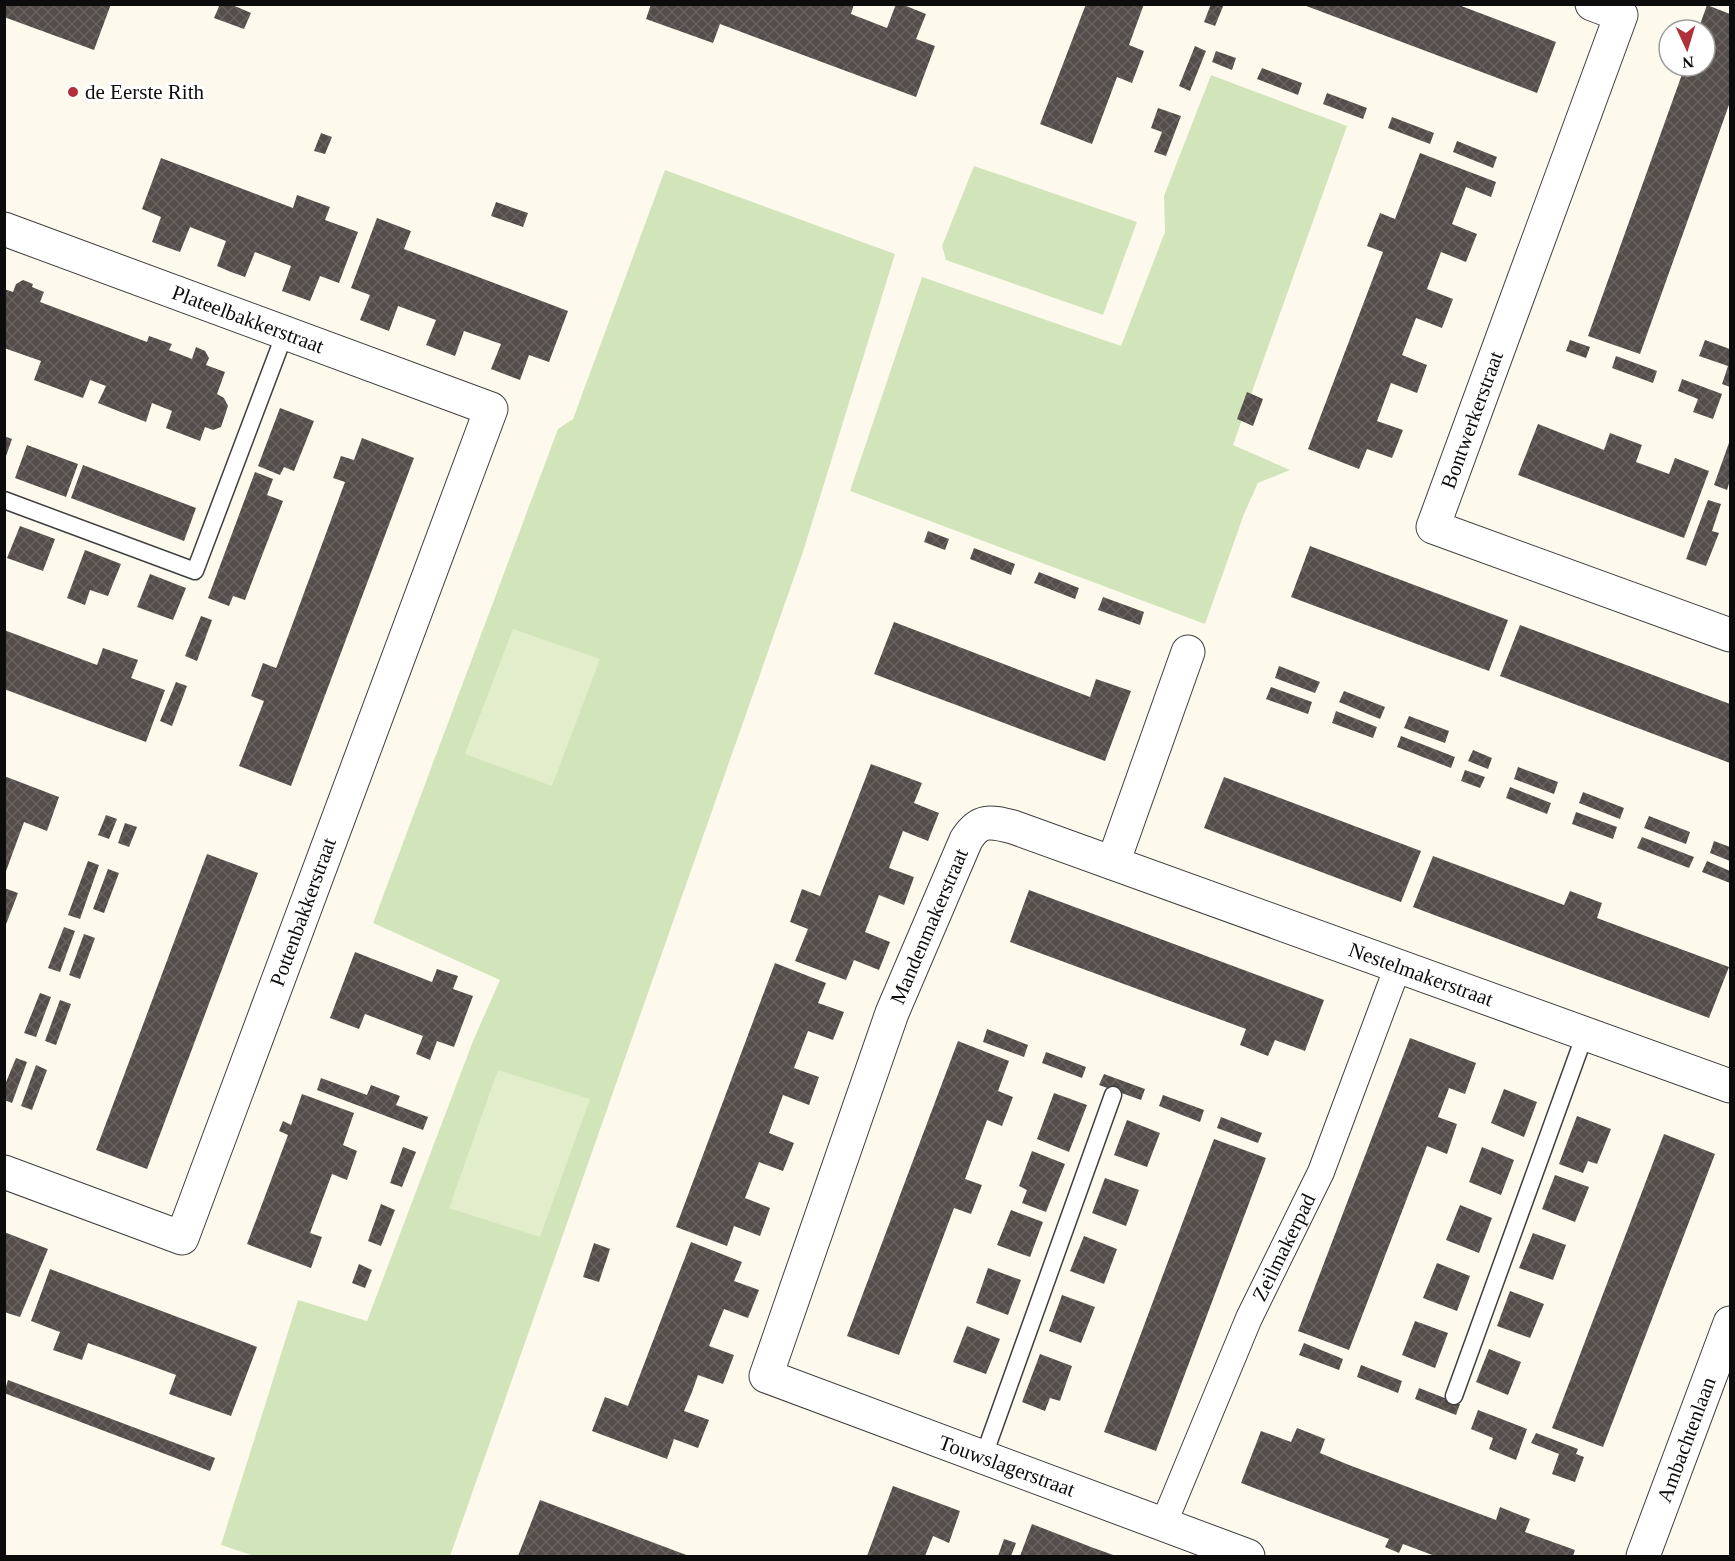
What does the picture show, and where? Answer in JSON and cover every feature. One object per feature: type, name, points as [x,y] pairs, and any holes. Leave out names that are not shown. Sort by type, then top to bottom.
[{"type":"street","name":"Bontwerkerstraat","points":[[1607,10],[1433,527],[1731,635]]},
{"type":"street","name":"Plateelbakkerstraat","points":[[4,229],[491,409]]},
{"type":"street","name":"Pottenbakkerstraat","points":[[4,1172],[182,1238],[491,409]]},
{"type":"street","points":[[1113,863],[1188,652]]},
{"type":"street","name":"Mandenmakerstraat","points":[[766,1376],[892,1013],[966,840],[973,829],[985,822],[999,823],[1113,863]]},
{"type":"street","name":"Nestelmakerstraat","points":[[1113,863],[1731,1086]]},
{"type":"street","name":"Zeilmakerpad","points":[[1163,1525],[1249,1318],[1322,1172],[1398,966]]},
{"type":"street","name":"Ambachtenlaan","points":[[1643,1557],[1731,1323]]},
{"type":"street","name":"Touwslagerstraat","points":[[766,1376],[1248,1557]]},
{"type":"lane","points":[[4,500],[195,571],[285,333]]},
{"type":"lane","points":[[1454,1396],[1585,1034]]},
{"type":"lane","points":[[983,1458],[1113,1095]]},
{"type":"green space","points":[[1211,75],[1347,126],[1233,445],[1290,470],[1258,483],[1244,514],[1205,624],[850,491],[922,277],[1121,346],[1165,232],[1164,196]]},
{"type":"green space","points":[[974,166],[1137,222],[1103,315],[946,260],[942,246]]},
{"type":"green space","points":[[665,170],[895,254],[803,552],[450,1556],[254,1556],[221,1545],[298,1300],[367,1321],[473,1041],[500,980],[373,923],[558,429],[573,419]]},
{"type":"green space","points":[[513,629],[600,659],[552,786],[465,754]]},
{"type":"green space","points":[[498,1070],[590,1099],[540,1237],[449,1208]]},
{"type":"building","points":[[4,4],[111,4],[94,50],[4,17]]},
{"type":"building","points":[[220,4],[230,4],[251,13],[244,29],[214,18]]},
{"type":"building","points":[[651,4],[854,4],[851,14],[887,28],[896,4],[901,4],[926,14],[916,39],[935,46],[916,97],[720,24],[713,43],[646,19]]},
{"type":"building","points":[[1086,4],[1144,4],[1129,45],[1144,51],[1132,83],[1117,77],[1092,144],[1040,124]]},
{"type":"building","points":[[1211,4],[1224,4],[1215,26],[1204,22]]},
{"type":"building","points":[[1301,4],[1456,4],[1556,42],[1537,93]]},
{"type":"building","points":[[1707,5],[1730,14],[1730,102],[1640,354],[1588,336],[1681,78],[1717,78],[1717,18],[1702,18]]},
{"type":"building","points":[[1195,46],[1206,51],[1190,91],[1179,86]]},
{"type":"building","points":[[1216,51],[1236,58],[1232,70],[1212,62]]},
{"type":"building","points":[[1262,68],[1302,83],[1298,95],[1257,79]]},
{"type":"building","points":[[1327,93],[1367,108],[1363,119],[1323,104]]},
{"type":"building","points":[[1158,108],[1181,116],[1166,156],[1154,152],[1162,132],[1151,128]]},
{"type":"building","points":[[1392,117],[1434,133],[1430,144],[1388,128]]},
{"type":"building","points":[[321,133],[332,137],[325,154],[314,151]]},
{"type":"building","points":[[1457,141],[1497,157],[1493,168],[1453,152]]},
{"type":"building","points":[[1420,153],[1496,182],[1491,197],[1466,187],[1452,224],[1477,234],[1466,262],[1441,252],[1427,289],[1453,299],[1442,328],[1416,318],[1402,355],[1427,365],[1417,393],[1391,383],[1377,421],[1403,430],[1392,458],[1367,449],[1359,469],[1308,449],[1383,252],[1367,246],[1380,213],[1395,219]]},
{"type":"building","points":[[161,158],[293,208],[297,195],[330,207],[325,220],[358,232],[339,283],[320,276],[310,301],[282,291],[291,266],[255,252],[245,277],[231,272],[217,266],[226,241],[190,227],[180,252],[152,242],[161,217],[142,209]]},
{"type":"building","points":[[496,202],[528,213],[523,227],[491,216]]},
{"type":"building","points":[[377,218],[411,231],[404,249],[568,311],[549,362],[529,355],[520,380],[491,369],[501,344],[464,331],[455,356],[426,345],[436,320],[398,306],[389,331],[360,320],[370,295],[351,288]]},
{"type":"building","points":[[23,280],[44,292],[40,302],[147,342],[149,336],[172,344],[169,350],[192,359],[196,347],[205,351],[209,358],[206,365],[225,372],[217,394],[224,398],[228,406],[221,427],[213,430],[205,427],[200,441],[166,428],[172,411],[152,403],[146,422],[98,403],[106,386],[90,380],[83,398],[34,380],[41,361],[4,348],[4,289],[13,292],[16,284]]},
{"type":"building","points":[[1570,340],[1590,347],[1586,358],[1566,351]]},
{"type":"building","points":[[1705,340],[1730,349],[1730,387],[1722,384],[1728,366],[1699,356]]},
{"type":"building","points":[[1616,356],[1657,371],[1653,383],[1612,368]]},
{"type":"building","points":[[1682,379],[1722,394],[1713,419],[1693,412],[1698,399],[1678,391]]},
{"type":"building","points":[[1247,392],[1263,399],[1253,426],[1237,419]]},
{"type":"building","points":[[280,408],[314,421],[294,471],[284,467],[280,475],[258,466]]},
{"type":"building","points":[[1538,424],[1604,450],[1610,433],[1642,445],[1636,462],[1669,474],[1675,458],[1709,471],[1684,538],[1518,475]]},
{"type":"building","points":[[4,436],[12,439],[5,459],[4,459]]},
{"type":"building","points":[[362,438],[414,458],[291,786],[239,766],[264,701],[251,696],[263,663],[276,668],[277,666],[345,482],[333,478],[341,456],[354,460]]},
{"type":"building","points":[[1730,440],[1730,480],[1727,490],[1714,485]]},
{"type":"building","points":[[27,445],[78,464],[66,497],[15,478]]},
{"type":"building","points":[[83,465],[196,508],[184,541],[71,498]]},
{"type":"building","points":[[255,472],[273,479],[267,495],[283,501],[245,600],[233,596],[229,606],[208,598]]},
{"type":"building","points":[[1708,500],[1721,504],[1712,531],[1719,533],[1706,566],[1686,559]]},
{"type":"building","points":[[20,526],[55,539],[43,571],[7,558]]},
{"type":"building","points":[[928,531],[949,539],[945,550],[924,542]]},
{"type":"building","points":[[1310,546],[1508,620],[1489,671],[1291,597]]},
{"type":"building","points":[[974,548],[1015,564],[1011,575],[970,559]]},
{"type":"building","points":[[85,550],[121,564],[108,596],[90,590],[85,605],[67,598]]},
{"type":"building","points":[[1039,572],[1079,588],[1075,599],[1034,583]]},
{"type":"building","points":[[150,574],[186,588],[173,620],[137,607]]},
{"type":"building","points":[[1103,597],[1144,612],[1140,625],[1098,610]]},
{"type":"building","points":[[201,616],[212,620],[197,661],[185,656]]},
{"type":"building","points":[[894,622],[1090,697],[1096,679],[1131,691],[1105,761],[874,674]]},
{"type":"building","points":[[1520,625],[1730,704],[1730,763],[1500,676]]},
{"type":"building","points":[[4,630],[97,665],[103,648],[138,660],[131,678],[165,690],[146,742],[4,689]]},
{"type":"building","points":[[1279,666],[1320,682],[1315,693],[1275,678]]},
{"type":"building","points":[[176,682],[187,686],[172,726],[160,721]]},
{"type":"building","points":[[1271,687],[1312,702],[1308,714],[1266,699]]},
{"type":"building","points":[[1344,691],[1385,707],[1380,719],[1339,702]]},
{"type":"building","points":[[1336,711],[1377,727],[1373,738],[1332,723]]},
{"type":"building","points":[[1409,716],[1449,731],[1445,743],[1404,728]]},
{"type":"building","points":[[1401,736],[1455,757],[1451,768],[1397,747]]},
{"type":"building","points":[[1473,750],[1492,758],[1488,769],[1468,761]]},
{"type":"building","points":[[871,764],[922,783],[914,803],[939,813],[928,841],[903,831],[889,868],[914,877],[904,905],[879,895],[865,932],[890,942],[879,970],[854,960],[846,980],[795,961],[808,929],[790,922],[802,889],[820,896]]},
{"type":"building","points":[[1518,767],[1558,782],[1554,794],[1514,779]]},
{"type":"building","points":[[1465,770],[1485,777],[1480,788],[1461,781]]},
{"type":"building","points":[[4,776],[59,797],[47,831],[24,822],[5,874]]},
{"type":"building","points":[[1224,777],[1421,851],[1401,902],[1204,828]]},
{"type":"building","points":[[1510,787],[1551,803],[1547,814],[1506,798]]},
{"type":"building","points":[[1583,792],[1624,808],[1620,819],[1579,803]]},
{"type":"building","points":[[1576,812],[1617,827],[1613,839],[1572,824]]},
{"type":"building","points":[[106,815],[117,819],[109,839],[98,835]]},
{"type":"building","points":[[1649,816],[1690,832],[1686,844],[1644,828]]},
{"type":"building","points":[[125,823],[137,827],[129,847],[118,843]]},
{"type":"building","points":[[1642,837],[1694,857],[1689,868],[1637,848]]},
{"type":"building","points":[[1714,841],[1730,847],[1730,861],[1710,853]]},
{"type":"building","points":[[207,854],[258,873],[147,1169],[96,1150]]},
{"type":"building","points":[[1433,856],[1564,905],[1570,891],[1602,903],[1597,918],[1729,967],[1709,1018],[1413,907]]},
{"type":"building","points":[[88,861],[99,865],[80,919],[68,915]]},
{"type":"building","points":[[1707,861],[1730,871],[1730,883],[1702,872]]},
{"type":"building","points":[[108,869],[119,873],[104,913],[93,909]]},
{"type":"building","points":[[4,888],[18,893],[5,927],[4,927]]},
{"type":"building","points":[[1029,890],[1324,1000],[1305,1051],[1275,1040],[1268,1056],[1240,1045],[1246,1029],[1010,942]]},
{"type":"building","points":[[64,927],[75,931],[60,972],[48,968]]},
{"type":"building","points":[[84,934],[95,938],[80,979],[69,975]]},
{"type":"building","points":[[355,952],[432,982],[437,969],[458,976],[453,989],[473,996],[454,1047],[437,1041],[430,1060],[416,1054],[423,1036],[365,1014],[359,1029],[330,1018]]},
{"type":"building","points":[[775,963],[826,983],[818,1003],[844,1012],[833,1040],[808,1031],[794,1068],[819,1077],[809,1105],[783,1095],[769,1133],[794,1143],[783,1171],[759,1162],[745,1198],[770,1208],[760,1236],[734,1226],[727,1246],[676,1227]]},
{"type":"building","points":[[40,993],[51,997],[36,1037],[24,1033]]},
{"type":"building","points":[[60,1000],[71,1004],[56,1045],[45,1041]]},
{"type":"building","points":[[987,1029],[1028,1045],[1024,1057],[983,1042]]},
{"type":"building","points":[[1410,1038],[1476,1063],[1465,1094],[1449,1088],[1438,1117],[1457,1124],[1447,1154],[1427,1146],[1349,1350],[1298,1331]]},
{"type":"building","points":[[958,1041],[1009,1061],[998,1091],[1013,1097],[1002,1126],[987,1120],[965,1179],[982,1185],[971,1214],[954,1208],[899,1355],[847,1336]]},
{"type":"building","points":[[1046,1052],[1086,1067],[1082,1078],[1042,1063]]},
{"type":"building","points":[[16,1058],[27,1062],[12,1103],[4,1100],[4,1087]]},
{"type":"building","points":[[36,1065],[47,1070],[32,1110],[21,1106]]},
{"type":"building","points":[[1104,1074],[1145,1089],[1141,1100],[1099,1085]]},
{"type":"building","points":[[321,1078],[367,1095],[371,1085],[400,1096],[396,1105],[428,1117],[423,1130],[317,1090]]},
{"type":"building","points":[[1504,1089],[1537,1102],[1524,1137],[1491,1123]]},
{"type":"building","points":[[1054,1093],[1087,1105],[1069,1152],[1037,1139]]},
{"type":"building","points":[[302,1094],[354,1113],[343,1145],[357,1151],[347,1180],[332,1174],[310,1233],[322,1237],[311,1268],[247,1244],[288,1135],[279,1131],[283,1121],[291,1125]]},
{"type":"building","points":[[1163,1095],[1204,1110],[1200,1122],[1159,1106]]},
{"type":"building","points":[[1577,1116],[1611,1129],[1597,1164],[1588,1161],[1583,1173],[1559,1164]]},
{"type":"building","points":[[1221,1117],[1262,1133],[1258,1143],[1217,1128]]},
{"type":"building","points":[[1127,1120],[1160,1133],[1147,1167],[1114,1155]]},
{"type":"building","points":[[1664,1134],[1715,1154],[1603,1447],[1552,1428]]},
{"type":"building","points":[[1214,1139],[1266,1158],[1156,1451],[1104,1432]]},
{"type":"building","points":[[403,1147],[416,1152],[402,1187],[390,1183]]},
{"type":"building","points":[[1482,1147],[1514,1160],[1501,1195],[1469,1182]]},
{"type":"building","points":[[1032,1151],[1065,1164],[1046,1212],[1022,1203],[1027,1190],[1019,1186]]},
{"type":"building","points":[[1555,1175],[1589,1187],[1575,1222],[1542,1209]]},
{"type":"building","points":[[1105,1178],[1139,1190],[1126,1226],[1092,1213]]},
{"type":"building","points":[[381,1204],[395,1210],[381,1246],[368,1241]]},
{"type":"building","points":[[1460,1205],[1492,1218],[1479,1253],[1446,1240]]},
{"type":"building","points":[[1011,1210],[1043,1222],[1030,1257],[997,1245]]},
{"type":"building","points":[[4,1232],[48,1249],[20,1317],[4,1312]]},
{"type":"building","points":[[1533,1233],[1566,1245],[1553,1280],[1519,1268]]},
{"type":"building","points":[[1084,1236],[1117,1249],[1104,1284],[1070,1271]]},
{"type":"building","points":[[691,1242],[742,1262],[734,1281],[759,1290],[748,1318],[724,1309],[709,1346],[734,1355],[723,1384],[698,1375],[684,1411],[709,1420],[698,1448],[674,1439],[667,1459],[592,1431],[605,1397],[628,1406]]},
{"type":"building","points":[[594,1243],[610,1249],[599,1282],[583,1277]]},
{"type":"building","points":[[1437,1263],[1470,1276],[1457,1311],[1423,1298]]},
{"type":"building","points":[[359,1264],[372,1270],[365,1288],[352,1283]]},
{"type":"building","points":[[988,1268],[1021,1280],[1008,1315],[976,1303]]},
{"type":"building","points":[[50,1269],[257,1347],[231,1416],[169,1394],[176,1375],[88,1343],[82,1360],[53,1350],[60,1332],[31,1321]]},
{"type":"building","points":[[1510,1291],[1544,1304],[1530,1338],[1497,1326]]},
{"type":"building","points":[[1062,1295],[1095,1307],[1081,1343],[1049,1331]]},
{"type":"building","points":[[1415,1321],[1448,1333],[1435,1368],[1402,1355]]},
{"type":"building","points":[[967,1326],[1000,1339],[986,1374],[953,1362]]},
{"type":"building","points":[[1304,1343],[1343,1359],[1339,1370],[1299,1355]]},
{"type":"building","points":[[1489,1349],[1521,1362],[1508,1395],[1476,1382]]},
{"type":"building","points":[[1040,1354],[1072,1366],[1060,1401],[1050,1398],[1045,1411],[1022,1402]]},
{"type":"building","points":[[1361,1365],[1402,1381],[1398,1393],[1357,1377]]},
{"type":"building","points":[[8,1380],[215,1458],[210,1471],[4,1393]]},
{"type":"building","points":[[1419,1388],[1460,1404],[1456,1415],[1415,1399]]},
{"type":"building","points":[[1478,1410],[1527,1429],[1516,1460],[1489,1449],[1493,1438],[1471,1429]]},
{"type":"building","points":[[1297,1428],[1325,1439],[1320,1453],[1349,1465],[1496,1520],[1500,1507],[1530,1519],[1525,1532],[1575,1550],[1573,1556],[1435,1556],[1403,1544],[1399,1553],[1385,1547],[1389,1539],[1241,1483],[1261,1431],[1291,1442]]},
{"type":"building","points":[[1536,1433],[1578,1449],[1576,1454],[1584,1457],[1575,1482],[1552,1474],[1559,1454],[1531,1443]]},
{"type":"building","points":[[893,1486],[960,1511],[949,1543],[933,1536],[925,1556],[867,1556]]},
{"type":"building","points":[[540,1500],[689,1556],[518,1556]]},
{"type":"building","points":[[1032,1524],[1091,1547],[1116,1556],[1020,1556]]},
{"type":"building","points":[[1004,1539],[1016,1543],[1011,1556],[998,1556]]},
{"type":"place","name":"de Eerste Rith","points":[[73,92]]}]
